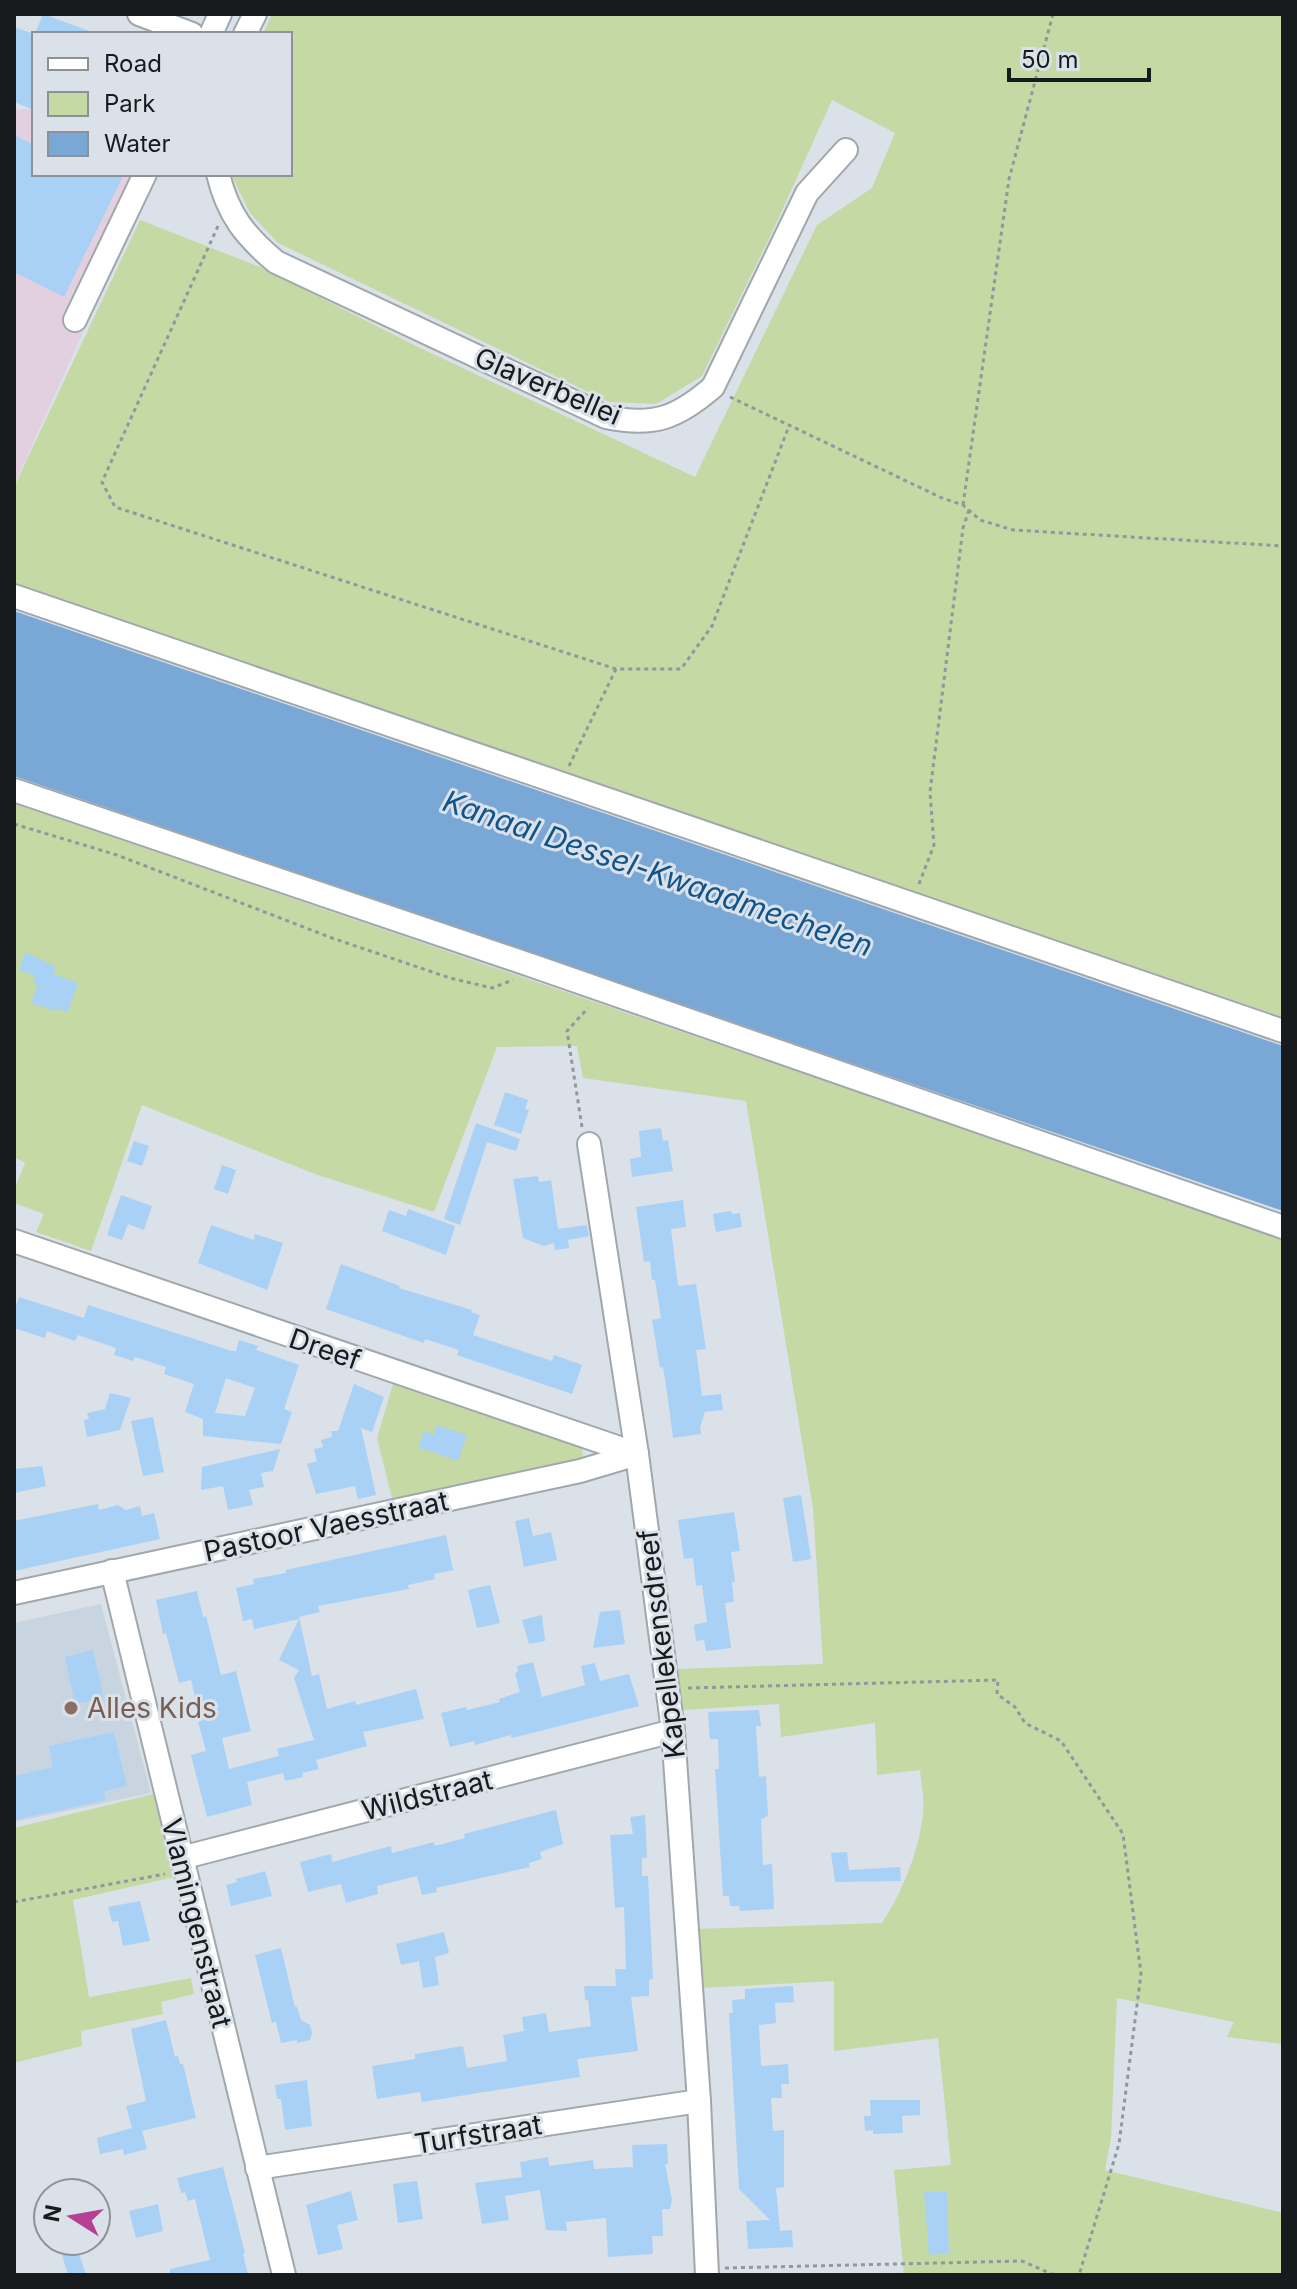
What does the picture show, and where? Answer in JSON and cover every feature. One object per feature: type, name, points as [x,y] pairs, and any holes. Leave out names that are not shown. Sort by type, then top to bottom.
[{"type":"street","points":[[139,14],[168,19],[189,32]]},
{"type":"street","points":[[246,32],[255,14]]},
{"type":"street","name":"Glaverbellei","points":[[219,176],[228,205],[250,241],[276,262],[606,417],[634,423],[666,419],[689,408],[713,387],[807,193],[846,150]]},
{"type":"street","points":[[75,320],[144,176]]},
{"type":"street","points":[[14,596],[1283,1031]]},
{"type":"street","points":[[14,790],[539,968],[1283,1227]]},
{"type":"street","name":"Kapellekensdreef","points":[[589,1144],[637,1454],[673,1731],[699,2101],[707,2272]]},
{"type":"street","name":"Dreef","points":[[14,1241],[637,1454]]},
{"type":"street","name":"Pastoor Vaesstraat","points":[[14,1593],[580,1471],[637,1454]]},
{"type":"street","name":"Vlamingenstraat","points":[[112,1571],[284,2275]]},
{"type":"street","name":"Wildstraat","points":[[183,1864],[673,1731]]},
{"type":"street","name":"Turfstraat","points":[[257,2168],[699,2101]]},
{"type":"path","points":[[963,505],[1009,179],[1053,14]]},
{"type":"path","points":[[228,205],[102,482],[115,507],[616,669],[681,669],[712,626],[789,426]]},
{"type":"path","points":[[713,387],[789,426],[963,505],[980,520],[1013,530],[1283,546]]},
{"type":"path","points":[[912,903],[934,845],[930,792],[963,528],[969,510]]},
{"type":"path","points":[[560,783],[616,669]]},
{"type":"path","points":[[14,824],[117,855],[332,938],[450,978],[492,988],[539,968]]},
{"type":"path","points":[[572,1025],[567,1031],[583,1139],[589,1144]]},
{"type":"path","points":[[668,1688],[998,1680],[997,1694],[1015,1707],[1025,1723],[1061,1741],[1123,1834],[1141,1974],[1119,2144],[1079,2275]]},
{"type":"path","points":[[14,1902],[84,1891],[183,1864]]},
{"type":"path","points":[[707,2272],[1022,2261],[1054,2275]]},
{"type":"shaded area","points":[[14,109],[32,109],[32,176],[153,176],[14,485]]},
{"type":"shaded area","name":"Alles Kids","points":[[101,1604],[151,1793],[14,1822],[14,1623]]},
{"type":"green space","points":[[272,14],[1283,14],[1283,1017],[14,588],[14,487],[140,220],[260,267],[418,347],[695,477],[817,225],[872,188],[895,133],[832,100],[702,376],[656,404],[609,402],[278,243],[250,213],[232,176],[292,176],[292,32],[264,32]]},
{"type":"green space","points":[[14,803],[1283,1238],[1283,2044],[1227,2037],[1234,2022],[1117,1998],[1111,2138],[1105,2170],[1283,2213],[1283,2275],[904,2275],[894,2170],[951,2165],[938,2038],[834,2051],[834,1981],[701,1988],[697,1929],[882,1923],[908,1871],[921,1829],[923,1810],[920,1770],[877,1775],[875,1723],[781,1737],[779,1704],[681,1710],[677,1669],[823,1664],[813,1508],[746,1101],[583,1078],[577,1046],[497,1047],[434,1212],[315,1174],[142,1105],[91,1251],[36,1232],[44,1214],[14,1203],[14,1190],[25,1163],[14,1157]]},
{"type":"green space","points":[[394,1381],[582,1445],[583,1459],[393,1502],[377,1438]]},
{"type":"green space","points":[[153,1794],[174,1877],[73,1900],[89,1997],[191,1978],[194,1994],[161,2002],[163,2014],[81,2031],[82,2046],[14,2063],[14,1828]]},
{"type":"water","name":"Kanaal Dessel-Kwaadmechelen","points":[[14,611],[1283,1046],[1283,1211],[14,776]]},
{"type":"building","points":[[43,14],[92,32],[36,32]]},
{"type":"building","points":[[14,27],[32,33],[32,109],[14,102]]},
{"type":"building","points":[[14,135],[32,144],[32,176],[123,176],[64,297],[14,272]]},
{"type":"building","points":[[25,952],[56,967],[53,974],[78,983],[68,1012],[31,1003],[38,984],[33,982],[35,976],[19,970]]},
{"type":"building","points":[[505,1092],[528,1100],[525,1109],[529,1110],[521,1134],[494,1125]]},
{"type":"building","points":[[476,1123],[520,1139],[516,1151],[487,1142],[460,1225],[444,1219]]},
{"type":"building","points":[[661,1128],[663,1141],[668,1140],[673,1171],[632,1177],[630,1159],[641,1157],[639,1131]]},
{"type":"building","points":[[134,1141],[149,1146],[142,1166],[127,1161]]},
{"type":"building","points":[[222,1165],[236,1170],[228,1194],[214,1189]]},
{"type":"building","points":[[538,1176],[539,1182],[551,1180],[558,1229],[587,1225],[589,1236],[568,1240],[569,1248],[555,1250],[554,1243],[544,1246],[523,1238],[513,1179]]},
{"type":"building","points":[[121,1195],[152,1206],[144,1230],[128,1224],[122,1240],[107,1235]]},
{"type":"building","points":[[683,1200],[686,1227],[671,1229],[678,1286],[696,1284],[706,1349],[696,1350],[702,1396],[721,1394],[723,1410],[705,1412],[701,1434],[673,1438],[663,1367],[660,1368],[652,1320],[661,1318],[655,1280],[652,1280],[650,1261],[644,1262],[636,1207]]},
{"type":"building","points":[[408,1209],[455,1226],[446,1255],[382,1231],[389,1210],[406,1216]]},
{"type":"building","points":[[731,1211],[732,1214],[740,1213],[742,1227],[716,1232],[713,1214]]},
{"type":"building","points":[[211,1225],[254,1240],[255,1234],[283,1243],[267,1290],[198,1263]]},
{"type":"building","points":[[341,1264],[399,1288],[472,1310],[480,1315],[473,1335],[552,1361],[554,1355],[582,1365],[572,1394],[457,1355],[459,1350],[425,1339],[424,1343],[326,1309]]},
{"type":"building","points":[[19,1297],[84,1318],[88,1305],[232,1351],[236,1351],[239,1340],[258,1346],[256,1350],[299,1365],[284,1409],[292,1412],[281,1444],[203,1436],[203,1419],[185,1412],[194,1384],[164,1374],[166,1367],[135,1357],[133,1361],[114,1355],[116,1348],[78,1335],[75,1341],[47,1331],[45,1338],[14,1328],[14,1311]],"holes":[[[226,1378],[255,1388],[245,1416],[215,1413]]]},
{"type":"building","points":[[354,1384],[384,1397],[372,1432],[361,1428],[376,1495],[358,1499],[355,1486],[316,1494],[307,1464],[317,1461],[314,1449],[323,1447],[321,1440],[332,1437],[331,1431],[338,1431]]},
{"type":"building","points":[[110,1393],[131,1398],[120,1430],[87,1437],[84,1420],[89,1419],[87,1413],[105,1409]]},
{"type":"building","points":[[153,1417],[164,1472],[143,1476],[131,1421]]},
{"type":"building","points":[[437,1425],[467,1435],[458,1461],[418,1447],[424,1431],[434,1435]]},
{"type":"building","points":[[280,1449],[273,1471],[261,1473],[264,1487],[249,1490],[253,1505],[228,1510],[223,1486],[201,1490],[202,1467]]},
{"type":"building","points":[[42,1466],[46,1486],[14,1493],[14,1469]]},
{"type":"building","points":[[801,1495],[811,1559],[793,1562],[783,1498]]},
{"type":"building","points":[[98,1504],[99,1510],[118,1505],[126,1510],[140,1506],[142,1516],[154,1513],[160,1539],[14,1571],[14,1521]]},
{"type":"building","points":[[734,1512],[740,1551],[731,1552],[734,1602],[725,1603],[731,1648],[706,1651],[704,1640],[696,1641],[694,1625],[707,1622],[702,1585],[696,1586],[693,1558],[684,1559],[678,1520]]},
{"type":"building","points":[[529,1518],[533,1536],[551,1532],[557,1560],[524,1567],[515,1521]]},
{"type":"building","points":[[446,1535],[453,1570],[434,1574],[435,1579],[408,1585],[409,1589],[318,1606],[320,1612],[299,1617],[312,1676],[319,1674],[327,1709],[355,1701],[356,1705],[416,1689],[424,1719],[363,1732],[367,1746],[316,1760],[319,1769],[302,1773],[303,1777],[285,1781],[283,1773],[247,1782],[252,1805],[207,1817],[191,1755],[206,1751],[198,1722],[201,1721],[191,1680],[179,1683],[156,1600],[197,1591],[221,1675],[236,1671],[251,1731],[222,1738],[229,1769],[279,1756],[277,1749],[314,1740],[294,1678],[299,1670],[279,1660],[299,1619],[254,1629],[252,1619],[243,1621],[236,1588],[254,1584],[253,1579],[286,1573],[286,1570]]},
{"type":"building","points":[[490,1585],[500,1623],[477,1628],[468,1590]]},
{"type":"building","points":[[620,1610],[625,1644],[593,1648],[600,1612]]},
{"type":"building","points":[[542,1615],[545,1641],[529,1644],[522,1620]]},
{"type":"building","points":[[93,1650],[104,1698],[75,1704],[65,1657]]},
{"type":"building","points":[[533,1662],[542,1697],[585,1685],[581,1666],[595,1663],[600,1681],[629,1674],[639,1706],[512,1738],[511,1735],[475,1745],[474,1741],[450,1747],[441,1713],[500,1702],[499,1699],[520,1692],[515,1673],[518,1672],[517,1666]]},
{"type":"building","points":[[759,1710],[761,1726],[756,1726],[759,1777],[766,1776],[768,1816],[761,1819],[763,1865],[772,1864],[774,1909],[740,1911],[739,1906],[730,1906],[729,1896],[723,1896],[715,1769],[719,1769],[718,1739],[710,1739],[708,1712]]},
{"type":"building","points":[[114,1732],[127,1786],[104,1791],[106,1800],[14,1820],[14,1776],[53,1767],[49,1746]]},
{"type":"building","points":[[556,1810],[563,1844],[540,1852],[542,1859],[529,1863],[530,1867],[436,1888],[437,1892],[422,1895],[417,1876],[377,1886],[378,1894],[346,1903],[341,1884],[308,1892],[300,1862],[331,1854],[332,1862],[391,1846],[392,1853],[434,1842],[435,1846],[465,1838],[464,1834]]},
{"type":"building","points":[[645,1815],[647,1858],[642,1858],[642,1876],[648,1876],[653,1979],[649,1980],[649,1996],[631,1997],[638,2051],[577,2059],[580,2077],[422,2102],[420,2092],[377,2099],[372,2066],[415,2059],[415,2054],[463,2046],[467,2068],[507,2061],[503,2035],[524,2031],[522,2017],[546,2013],[549,2032],[591,2026],[584,1986],[616,1986],[615,1969],[626,1969],[624,1907],[615,1908],[610,1835],[633,1834],[630,1817]]},
{"type":"building","points":[[847,1852],[849,1870],[900,1867],[901,1881],[835,1882],[831,1853]]},
{"type":"building","points":[[265,1871],[272,1896],[231,1906],[226,1885]]},
{"type":"building","points":[[140,1901],[150,1941],[123,1946],[118,1921],[112,1922],[108,1907]]},
{"type":"building","points":[[444,1932],[449,1953],[435,1957],[439,1985],[423,1988],[419,1961],[401,1965],[396,1944]]},
{"type":"building","points":[[281,1948],[295,2007],[301,2020],[310,2025],[310,2040],[281,2043],[276,2022],[272,2023],[255,1955]]},
{"type":"building","points":[[793,1986],[794,2002],[775,2003],[776,2023],[759,2025],[761,2066],[788,2064],[789,2084],[781,2084],[782,2098],[771,2098],[773,2131],[784,2130],[784,2187],[776,2188],[780,2231],[792,2230],[793,2247],[748,2249],[746,2221],[770,2220],[739,2189],[729,2013],[733,2013],[732,2000],[745,1999],[745,1989]]},
{"type":"building","points":[[166,2020],[175,2057],[178,2056],[180,2064],[183,2064],[196,2118],[142,2131],[147,2149],[124,2155],[123,2149],[100,2154],[97,2138],[132,2128],[126,2106],[146,2101],[131,2029]]},
{"type":"building","points":[[307,2080],[312,2126],[285,2130],[281,2099],[277,2099],[275,2085]]},
{"type":"building","points":[[870,2100],[920,2100],[920,2115],[902,2116],[903,2133],[873,2134],[873,2130],[865,2131],[864,2116],[871,2116]]},
{"type":"building","points":[[667,2144],[668,2164],[665,2164],[672,2200],[670,2209],[662,2209],[663,2236],[652,2236],[653,2254],[608,2257],[606,2218],[566,2222],[567,2231],[546,2230],[540,2190],[505,2196],[509,2220],[482,2224],[475,2183],[522,2177],[520,2162],[548,2157],[549,2166],[593,2160],[594,2169],[633,2167],[632,2145]]},
{"type":"building","points":[[223,2167],[248,2275],[170,2275],[170,2269],[210,2260],[195,2199],[188,2201],[185,2192],[181,2193],[177,2178]]},
{"type":"building","points":[[417,2181],[423,2219],[398,2223],[393,2184]]},
{"type":"building","points":[[351,2191],[358,2220],[337,2225],[343,2249],[318,2255],[306,2205]]},
{"type":"building","points":[[947,2191],[949,2253],[929,2255],[924,2192]]},
{"type":"building","points":[[158,2204],[163,2231],[136,2238],[129,2211]]},
{"type":"building","points":[[63,2257],[80,2257],[86,2275],[68,2275]]},
{"type":"place","name":"Alles Kids","points":[[71,1708]]}]
